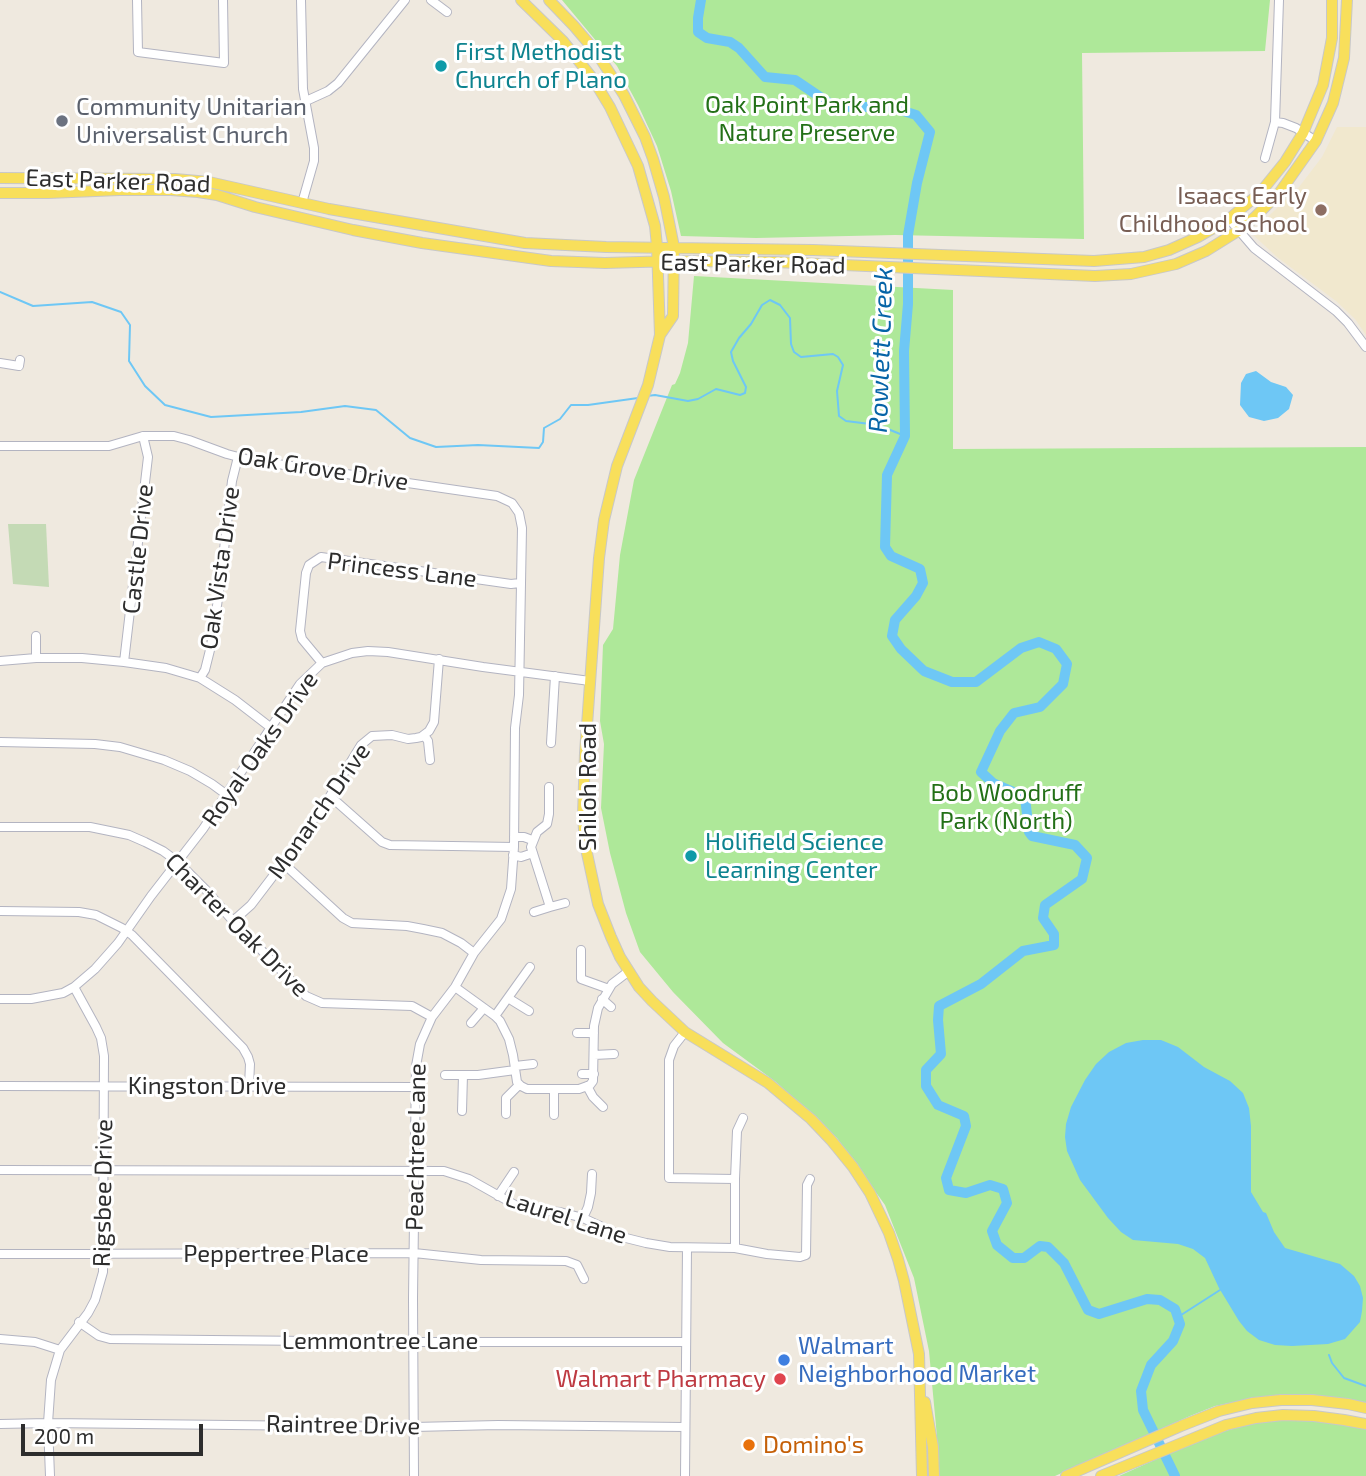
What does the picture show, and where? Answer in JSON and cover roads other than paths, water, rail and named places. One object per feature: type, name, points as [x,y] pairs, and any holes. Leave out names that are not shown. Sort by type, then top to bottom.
[{"type":"main road","name":"Shiloh Road","points":[[521,0],[563,41],[593,79],[610,107],[638,166],[655,226],[657,246],[660,335],[644,397],[617,466],[604,520],[599,558],[585,753],[583,830],[598,904],[629,971],[652,1001],[685,1032],[768,1083],[811,1119],[853,1167],[870,1193],[898,1259],[919,1356],[922,1476]]},
{"type":"main road","name":"Shiloh Road","points":[[549,0],[596,52],[624,95],[645,137],[664,197],[674,247],[673,316],[660,335]]},
{"type":"main road","name":"East Parker Road","points":[[0,178],[180,179],[219,183],[302,203],[498,240],[535,244],[813,250],[1094,261],[1144,257],[1198,237],[1229,219],[1274,178],[1303,133],[1321,93],[1332,38],[1332,0]]},
{"type":"main road","name":"East Parker Road","points":[[0,193],[119,190],[180,191],[217,195],[353,230],[422,243],[551,261],[812,264],[1095,276],[1131,274],[1166,266],[1206,251],[1238,231],[1280,192],[1316,141],[1333,103],[1341,77],[1346,40],[1347,0]]},
{"type":"main road","points":[[18,178],[18,193]]},
{"type":"main road","points":[[48,193],[50,178]]},
{"type":"main road","points":[[118,178],[119,190]]},
{"type":"main road","points":[[180,179],[180,191]]},
{"type":"main road","points":[[217,195],[219,183]]},
{"type":"main road","points":[[299,217],[302,203]]},
{"type":"main road","points":[[461,249],[464,234]]},
{"type":"main road","points":[[1161,252],[1166,266]]},
{"type":"main road","points":[[1094,261],[1095,276]]},
{"type":"main road","name":"Shiloh Road","points":[[919,1374],[933,1447],[934,1476]]},
{"type":"main road","points":[[1066,1476],[1219,1411],[1281,1400],[1312,1400],[1366,1408]]},
{"type":"main road","points":[[1101,1476],[1226,1425],[1256,1418],[1283,1415],[1324,1417],[1366,1424]]},
{"type":"street","points":[[138,0],[138,52],[224,63],[223,0]]},
{"type":"street","points":[[301,0],[303,89],[314,148],[314,161],[302,203]]},
{"type":"street","points":[[306,101],[338,83],[405,0]]},
{"type":"street","points":[[430,0],[447,12]]},
{"type":"street","points":[[1265,158],[1275,122],[1279,0]]},
{"type":"street","points":[[1275,122],[1283,123],[1316,141]]},
{"type":"street","points":[[1229,219],[1260,253],[1336,311],[1366,348]]},
{"type":"street","points":[[0,363],[19,366],[20,360]]},
{"type":"street","name":"Oak Grove Drive","points":[[0,446],[114,445],[143,436],[174,436],[238,457],[497,496],[512,503],[518,510]]},
{"type":"street","name":"Castle Drive","points":[[124,662],[148,457],[143,436]]},
{"type":"street","name":"Oak Vista Drive","points":[[200,678],[205,670],[211,646],[232,481],[238,457]]},
{"type":"street","name":"Peachtree Lane","points":[[414,1476],[416,1066],[420,1044],[432,1017],[500,919],[511,889],[515,728],[519,695],[522,528],[518,510]]},
{"type":"street","name":"Princess Lane","points":[[322,663],[302,639],[300,631],[306,573],[309,565],[321,557],[511,584],[520,583]]},
{"type":"street","points":[[36,636],[36,658]]},
{"type":"street","name":"Royal Oaks Drive","points":[[0,999],[39,998],[63,993],[74,988],[95,969],[118,943],[227,795],[300,684],[322,663],[352,653],[388,652],[590,681]]},
{"type":"street","points":[[0,660],[82,658],[166,668],[200,678],[270,727]]},
{"type":"street","points":[[430,760],[428,741],[424,735],[434,722],[439,660]]},
{"type":"street","points":[[551,743],[555,676]]},
{"type":"street","name":"Monarch Drive","points":[[233,921],[251,905],[283,863],[330,796],[361,745],[372,736],[392,735],[408,739],[424,735]]},
{"type":"street","points":[[0,742],[120,747],[190,771],[227,795]]},
{"type":"street","points":[[330,796],[382,842],[390,845],[513,851],[521,857],[532,847],[537,832],[547,824],[549,787]]},
{"type":"street","name":"Charter Oak Drive","points":[[0,827],[90,827],[129,835],[145,842],[178,862],[306,996],[322,1003],[412,1006],[432,1017]]},
{"type":"street","points":[[513,837],[524,837],[532,847],[550,907]]},
{"type":"street","points":[[283,863],[342,918],[352,923],[442,933],[474,953]]},
{"type":"street","points":[[534,912],[565,903]]},
{"type":"street","points":[[0,911],[79,912],[96,915],[132,935],[243,1048],[250,1064],[249,1086]]},
{"type":"street","points":[[581,950],[582,979],[609,989]]},
{"type":"street","points":[[495,1016],[530,967]]},
{"type":"street","points":[[455,987],[495,1016],[503,1026],[519,1084],[527,1089],[579,1089],[587,1087],[593,1081],[595,1019],[602,999],[629,971]]},
{"type":"street","name":"Rigsbee Drive","points":[[50,1476],[48,1423],[51,1380],[60,1350],[88,1313],[100,1286],[104,1254],[104,1056],[101,1038],[74,988]]},
{"type":"street","points":[[509,998],[529,1011]]},
{"type":"street","points":[[602,999],[611,1007]]},
{"type":"street","points":[[471,1023],[484,1008]]},
{"type":"street","points":[[685,1032],[674,1046],[669,1060],[669,1178],[734,1179]]},
{"type":"street","points":[[577,1033],[594,1033]]},
{"type":"street","points":[[593,1055],[614,1055]]},
{"type":"street","points":[[445,1075],[463,1075],[533,1064]]},
{"type":"street","points":[[582,1074],[594,1074]]},
{"type":"street","points":[[462,1111],[463,1075]]},
{"type":"street","points":[[506,1114],[506,1098],[519,1084]]},
{"type":"street","name":"Kingston Drive","points":[[0,1086],[414,1087]]},
{"type":"street","points":[[587,1087],[603,1107]]},
{"type":"street","points":[[554,1089],[554,1115]]},
{"type":"street","points":[[735,1248],[734,1179],[737,1130],[743,1118]]},
{"type":"street","name":"Laurel Lane","points":[[0,1170],[444,1171],[459,1175],[524,1208],[560,1212],[626,1238],[658,1245],[735,1248],[800,1257],[806,1255],[807,1185],[810,1179]]},
{"type":"street","points":[[498,1196],[514,1172]]},
{"type":"street","points":[[583,1219],[591,1193],[592,1174]]},
{"type":"street","points":[[685,1476],[687,1248]]},
{"type":"street","name":"Peppertree Place","points":[[0,1254],[414,1254],[481,1260],[566,1261],[577,1265],[584,1279]]},
{"type":"street","name":"Lemmontree Lane","points":[[79,1322],[99,1336],[110,1339],[686,1342]]},
{"type":"street","points":[[0,1339],[36,1342],[60,1350]]},
{"type":"street","name":"Raintree Drive","points":[[0,1424],[685,1427]]},
{"type":"water","points":[[1256,371],[1271,382],[1286,387],[1293,395],[1289,409],[1278,418],[1264,421],[1249,417],[1240,405],[1241,383],[1246,374]]},
{"type":"water","points":[[1161,1040],[1178,1047],[1204,1067],[1230,1081],[1243,1093],[1249,1108],[1251,1126],[1251,1192],[1266,1213],[1274,1232],[1285,1248],[1340,1264],[1354,1276],[1360,1286],[1363,1298],[1360,1322],[1345,1339],[1328,1344],[1292,1346],[1259,1340],[1239,1321],[1205,1258],[1193,1249],[1178,1244],[1133,1240],[1108,1218],[1080,1180],[1067,1151],[1065,1137],[1071,1107],[1096,1064],[1109,1052],[1126,1043]]},
{"type":"waterway","name":"Rowlett Creek","points":[[701,0],[698,32],[707,38],[730,42],[739,48],[765,77],[795,80],[835,107],[891,107],[916,115],[930,132],[908,235],[908,304],[904,351],[905,436],[887,475],[885,547],[891,556],[920,569],[923,583],[916,596],[895,620],[892,636],[901,649],[924,671],[952,682],[976,682],[1021,648],[1039,642],[1056,649],[1067,664],[1063,684],[1040,707],[1014,713],[1000,731],[981,772],[993,783],[1025,797],[1029,832],[1032,836],[1075,845],[1087,858],[1082,879],[1045,905],[1043,918],[1054,934],[1054,945],[1023,951],[981,984],[939,1006],[941,1054],[926,1070],[926,1086],[938,1105],[964,1116],[966,1126],[946,1178],[949,1190],[966,1193],[990,1185],[1003,1189],[1007,1203],[992,1231],[997,1245],[1013,1258],[1024,1258],[1040,1246],[1048,1247],[1064,1263],[1088,1310],[1099,1314],[1147,1299],[1160,1300],[1175,1309],[1180,1324],[1173,1341],[1151,1365],[1141,1391],[1143,1410],[1175,1476]]},
{"type":"waterway","points":[[0,292],[33,306],[92,302],[121,312],[130,325],[129,361],[145,386],[165,405],[211,417],[301,412],[345,406],[376,410],[410,438],[436,447],[478,445],[539,448],[543,442],[544,428],[560,419],[571,405],[638,398]]},
{"type":"waterway","points":[[647,396],[688,401],[698,399],[716,389],[740,395],[745,393],[746,387],[731,352],[762,305],[770,300],[780,305],[790,318],[794,352],[801,357],[833,354],[843,365],[837,391],[839,416],[846,421],[878,425],[905,436]]},
{"type":"waterway","points":[[1178,1317],[1220,1290]]},
{"type":"waterway","points":[[1329,1355],[1344,1378],[1366,1386]]},
{"type":"place","name":"First Methodist Church of Plano","points":[[441,66]]},
{"type":"place","name":"Community Unitarian Universalist Church","points":[[62,121]]},
{"type":"place","name":"Isaacs Early Childhood School","points":[[1321,210]]},
{"type":"place","name":"Holifield Science Learning Center","points":[[691,856]]},
{"type":"place","name":"Walmart Neighborhood Market","points":[[784,1360]]},
{"type":"place","name":"Walmart Pharmacy","points":[[780,1379]]},
{"type":"place","name":"Domino's","points":[[749,1445]]},
{"type":"park label","name":"Oak Point Park and Nature Preserve","points":[[807,119]]},
{"type":"park label","name":"Bob Woodruff Park (North)","points":[[1006,807]]}]
